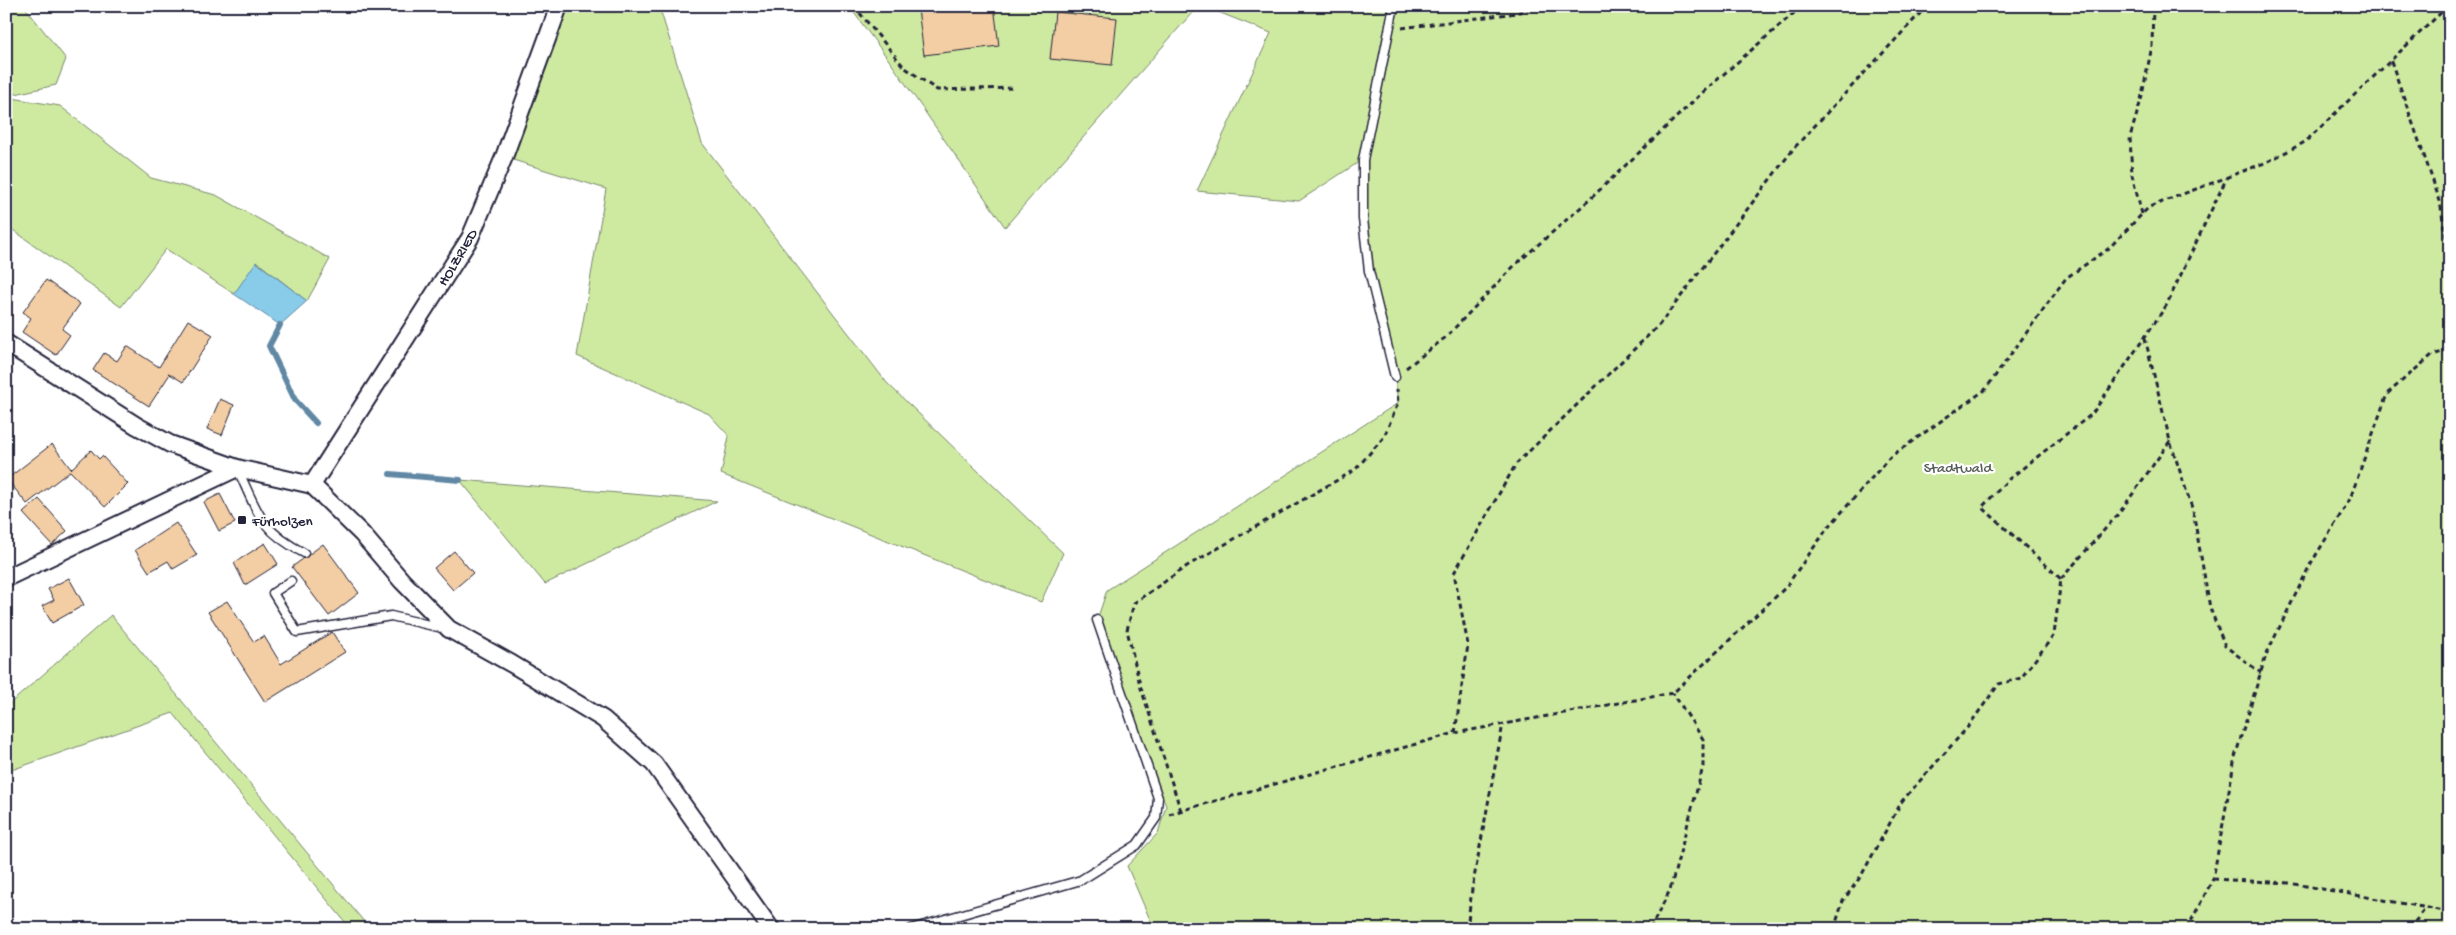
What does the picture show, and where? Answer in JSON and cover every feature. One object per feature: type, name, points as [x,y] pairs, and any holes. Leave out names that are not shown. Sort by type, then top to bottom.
[{"type":"street","name":"HOLZRIED","points":[[312,485],[470,238],[504,157],[559,6]]},
{"type":"street","points":[[6,343],[137,426],[170,444],[237,468],[312,485],[345,516],[402,581],[449,629],[512,664],[603,720],[654,764],[771,929]]},
{"type":"street","points":[[6,578],[237,468]]},
{"type":"lane","points":[[1394,6],[1363,160],[1363,219],[1369,271],[1395,377]]},
{"type":"lane","points":[[237,468],[262,521],[281,541],[304,553]]},
{"type":"lane","points":[[291,581],[273,593],[297,632],[391,616],[449,629]]},
{"type":"lane","points":[[911,929],[1081,880],[1138,845],[1156,818],[1158,798],[1097,620]]},
{"type":"path","points":[[854,6],[904,67],[937,90],[1012,88]]},
{"type":"path","points":[[1389,30],[1516,13],[1537,6]]},
{"type":"path","points":[[1181,811],[1140,685],[1126,630],[1134,603],[1187,566],[1354,470],[1384,437],[1398,403],[1395,377],[1446,337],[1515,265],[1588,200],[1702,93],[1802,6]]},
{"type":"path","points":[[1455,732],[1468,645],[1454,573],[1516,464],[1660,325],[1794,148],[1928,6]]},
{"type":"path","points":[[2142,214],[2132,175],[2130,137],[2141,100],[2152,46],[2153,6]]},
{"type":"path","points":[[1156,818],[1455,732],[1673,693],[1785,588],[1827,529],[1890,457],[1985,390],[2066,278],[2108,249],[2149,207],[2267,162],[2305,142],[2448,6]]},
{"type":"path","points":[[2391,61],[2440,201],[2450,267]]},
{"type":"path","points":[[2061,579],[1982,507],[2009,479],[2092,414],[2166,306],[2228,176]]},
{"type":"path","points":[[2144,338],[2170,441],[2193,511],[2213,615],[2225,646],[2261,673]]},
{"type":"path","points":[[2187,929],[2212,879],[2235,757],[2266,655],[2310,565],[2350,499],[2387,394],[2432,355],[2450,350]]},
{"type":"path","points":[[1834,929],[1843,901],[1861,876],[1902,801],[1967,728],[1999,684],[2021,678],[2054,636],[2061,579],[2120,512],[2170,441]]},
{"type":"path","points":[[1650,929],[1670,890],[1703,768],[1703,739],[1673,693]]},
{"type":"path","points":[[1468,929],[1472,889],[1503,724]]},
{"type":"path","points":[[2212,879],[2289,883],[2450,912]]},
{"type":"path","points":[[2409,929],[2426,908]]},
{"type":"green space","points":[[6,6],[24,6],[66,59],[56,85],[6,96]]},
{"type":"green space","points":[[568,6],[659,6],[702,143],[887,383],[1063,553],[1041,602],[721,474],[729,436],[709,414],[577,356],[606,189],[510,159]]},
{"type":"green space","points":[[849,6],[1198,6],[1005,227]]},
{"type":"green space","name":"Stadtwald","points":[[1203,6],[2450,6],[2450,929],[1154,929],[1127,866],[1158,833],[1166,806],[1097,620],[1107,590],[1398,403],[1395,377],[1369,271],[1362,160],[1299,201],[1197,191],[1271,33]]},
{"type":"green space","points":[[6,97],[60,106],[151,178],[216,195],[330,259],[307,301],[257,262],[234,294],[166,249],[121,307],[6,225]]},
{"type":"green space","points":[[460,480],[717,501],[545,584]]},
{"type":"green space","points":[[111,615],[370,929],[351,929],[173,713],[6,772],[6,707]]},
{"type":"water","points":[[256,262],[307,301],[280,325],[234,294]]},
{"type":"building","points":[[942,6],[994,6],[999,46],[924,55],[918,9]]},
{"type":"building","points":[[1055,12],[1117,18],[1112,65],[1050,59]]},
{"type":"building","points":[[46,280],[80,304],[62,329],[70,335],[56,355],[22,332],[31,318],[23,312]]},
{"type":"building","points":[[188,320],[213,335],[183,382],[170,374],[149,406],[93,370],[104,353],[117,361],[127,346],[159,367]]},
{"type":"building","points":[[220,399],[234,405],[222,435],[207,429]]},
{"type":"building","points":[[52,444],[71,469],[91,450],[99,459],[102,456],[128,484],[105,507],[70,471],[27,504],[7,479]]},
{"type":"building","points":[[220,494],[235,523],[219,531],[204,502]]},
{"type":"building","points":[[39,499],[67,531],[52,545],[23,513]]},
{"type":"building","points":[[176,523],[197,555],[173,569],[168,561],[149,572],[135,550]]},
{"type":"building","points":[[265,543],[278,564],[245,585],[234,563]]},
{"type":"building","points":[[323,544],[359,593],[329,616],[292,567]]},
{"type":"building","points":[[454,551],[473,573],[453,590],[434,568]]},
{"type":"building","points":[[69,578],[84,605],[52,623],[42,606],[54,600],[48,589]]},
{"type":"building","points":[[227,601],[254,642],[264,636],[281,664],[332,632],[345,652],[265,702],[208,612]]},
{"type":"waterway","points":[[280,325],[269,346],[295,400],[316,423]]},
{"type":"waterway","points":[[390,474],[460,480]]},
{"type":"place","name":"Fürholzen","points":[[242,520]]}]
